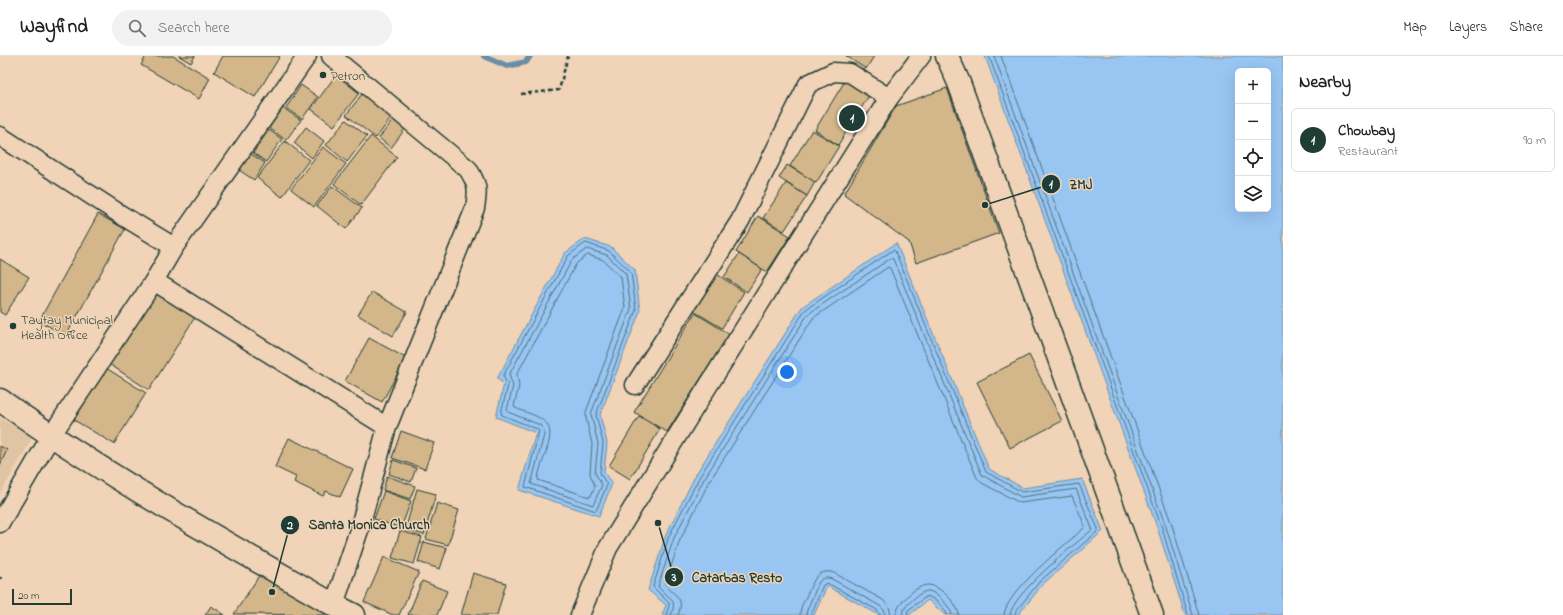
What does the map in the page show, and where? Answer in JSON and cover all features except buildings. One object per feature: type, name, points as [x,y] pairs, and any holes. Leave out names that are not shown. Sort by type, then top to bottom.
[{"type":"street","points":[[0,523],[50,436],[154,281],[174,246],[307,56]]},
{"type":"street","points":[[331,56],[468,169],[476,181],[477,196],[475,208],[387,427],[359,530],[334,605]]},
{"type":"street","points":[[947,56],[960,84],[1152,615]]},
{"type":"street","points":[[580,615],[608,548],[889,98],[919,57]]},
{"type":"street","points":[[635,385],[740,221],[808,84],[833,72],[850,73],[889,98]]},
{"type":"street","points":[[0,136],[123,216],[174,246]]},
{"type":"street","points":[[154,281],[387,427]]},
{"type":"street","points":[[0,400],[50,436],[164,507],[354,615]]},
{"type":"path","points":[[521,94],[559,90],[568,56]]},
{"type":"shaded area","points":[[0,418],[33,437],[0,494]]},
{"type":"water","points":[[985,56],[1283,56],[1283,615],[1185,615],[1158,530]]},
{"type":"water","points":[[585,239],[611,247],[635,270],[640,311],[600,415],[607,443],[604,472],[612,484],[599,516],[519,490],[536,433],[496,417],[504,384],[497,379],[565,253]]},
{"type":"water","points":[[896,243],[989,469],[1023,488],[1082,479],[1103,531],[1043,584],[1018,615],[945,615],[928,600],[909,615],[879,615],[827,586],[814,615],[662,615],[666,605],[648,590],[666,535],[696,474],[802,307]]},
{"type":"waterway","points":[[484,56],[507,66],[526,62],[530,56]]},
{"type":"place","name":"Petron","points":[[323,75]]},
{"type":"place","name":"Chowbay","points":[[852,118]]},
{"type":"place","name":"ZMJ","points":[[985,205]]},
{"type":"place","name":"Taytay Municipal Health Office","points":[[13,326]]},
{"type":"place","name":"Catarbas Resto","points":[[658,523]]},
{"type":"place","name":"Santa Monica Church","points":[[272,592]]}]
